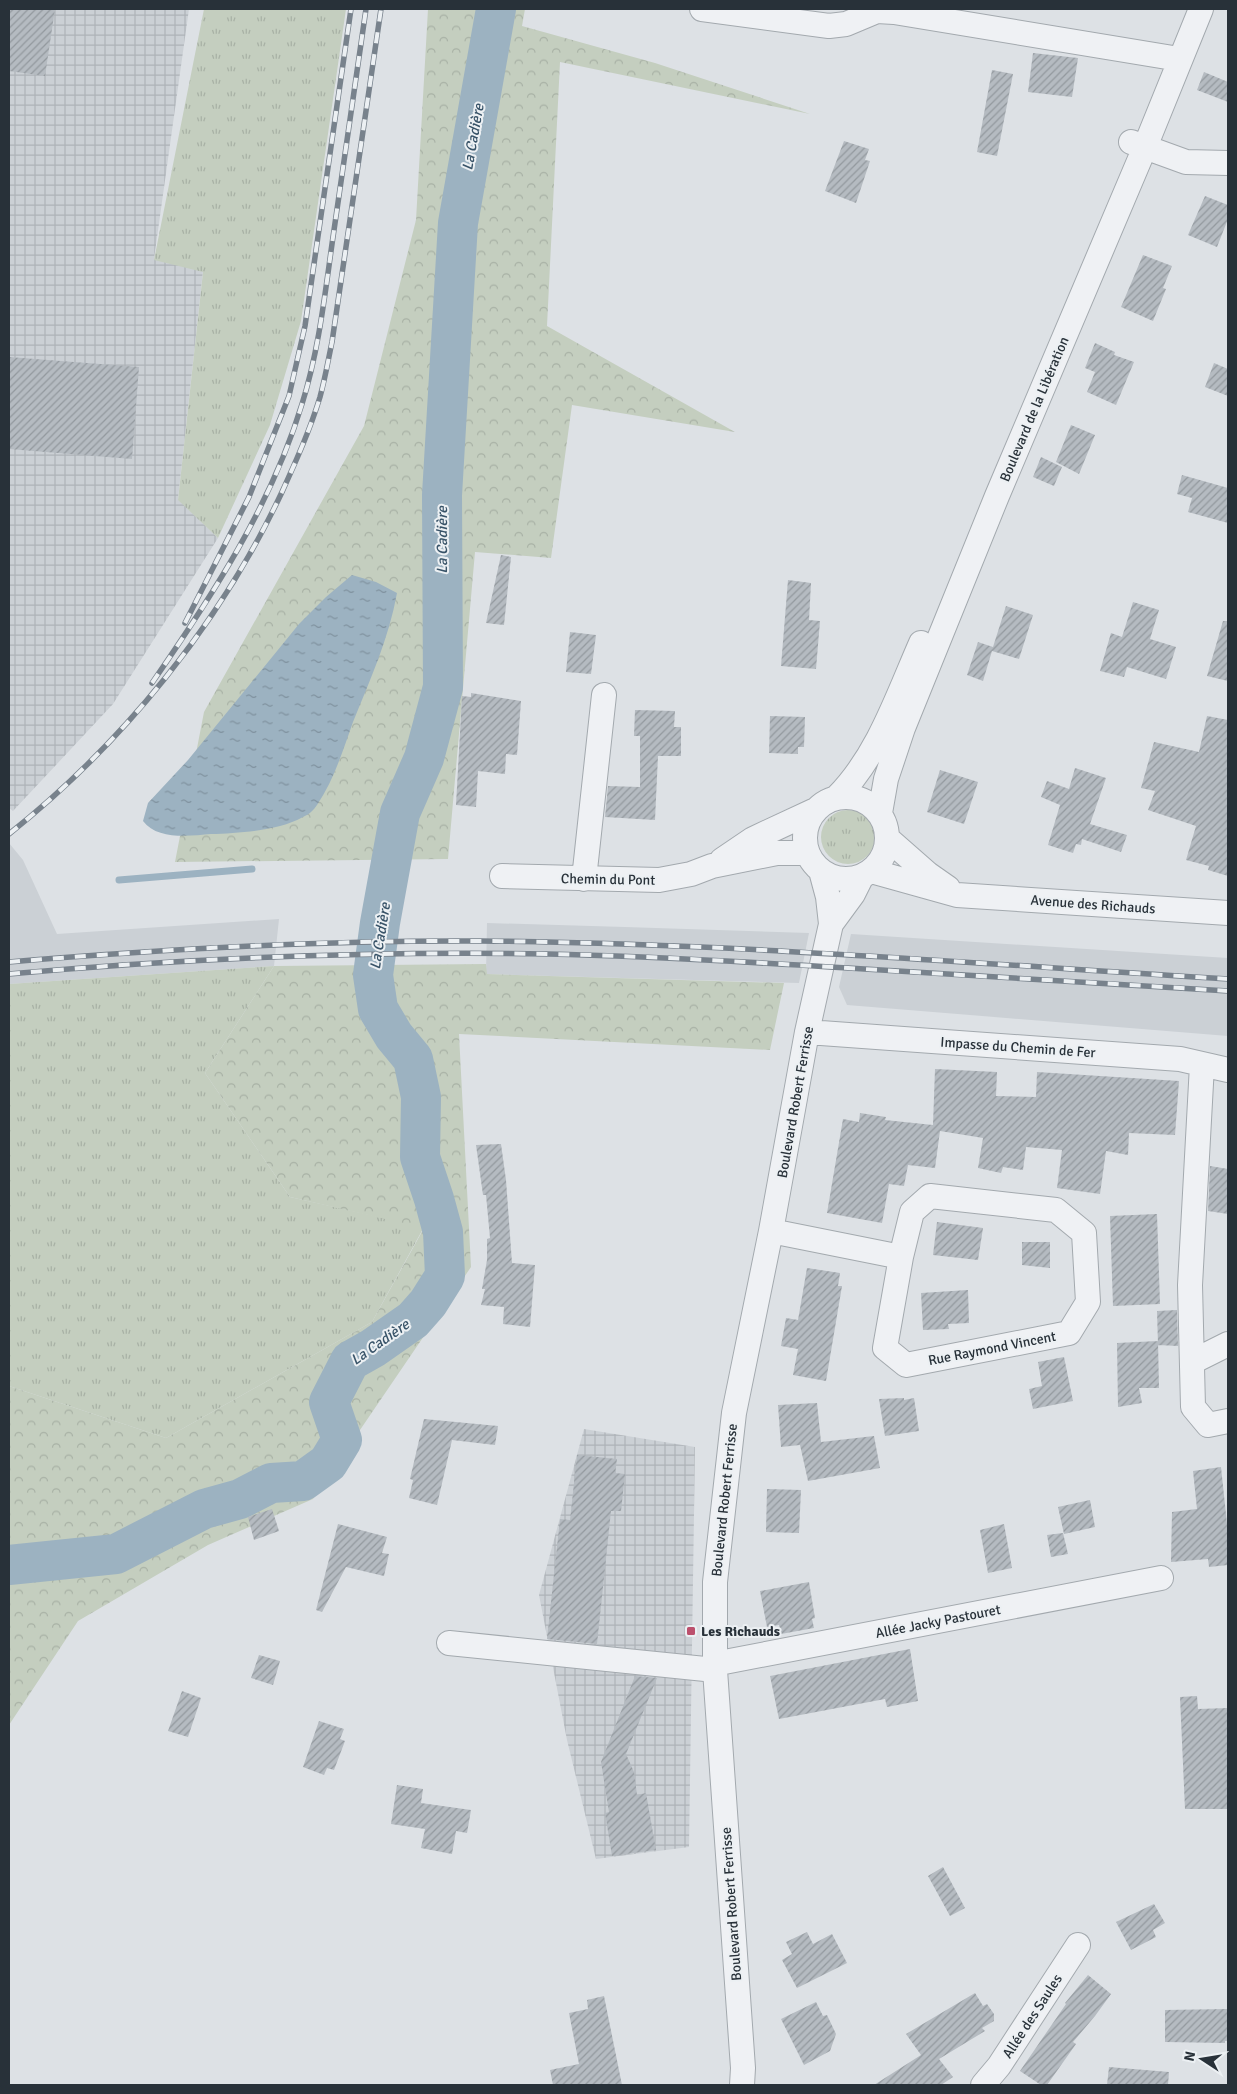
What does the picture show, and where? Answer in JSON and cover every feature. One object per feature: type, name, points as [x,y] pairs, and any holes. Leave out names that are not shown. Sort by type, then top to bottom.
[{"type":"street","points":[[702,9],[829,26],[846,24],[877,12],[894,12],[1172,58]]},
{"type":"street","name":"Boulevard de la Libération","points":[[880,814],[886,779],[903,728],[1172,58],[1185,9]]},
{"type":"street","name":"Boulevard de la Libération","points":[[1172,58],[1201,9]]},
{"type":"street","points":[[1138,144],[1186,162],[1228,163]]},
{"type":"street","name":"Boulevard de la Libération","points":[[838,797],[853,781],[887,722],[981,501],[1138,144]]},
{"type":"street","points":[[584,879],[604,695]]},
{"type":"street","points":[[849,796],[861,799],[872,805],[880,814],[887,829],[883,856],[866,874],[851,879],[840,879],[814,862],[804,839],[806,824],[814,811],[824,802],[838,797],[849,796]]},
{"type":"street","name":"Chemin du Pont","points":[[712,866],[753,839],[814,811]]},
{"type":"street","points":[[887,838],[928,874],[957,895]]},
{"type":"street","name":"Chemin du Pont","points":[[502,876],[659,880],[691,874],[712,866],[777,853],[814,862]]},
{"type":"street","name":"Boulevard Robert Ferrisse","points":[[742,2085],[743,2068],[715,1667],[715,1582],[734,1413],[771,1231],[807,1032],[831,924],[828,897],[814,862]]},
{"type":"street","name":"Boulevard Robert Ferrisse","points":[[831,924],[866,874]]},
{"type":"street","name":"Avenue des Richauds","points":[[866,874],[957,895],[1228,913]]},
{"type":"street","name":"Impasse du Chemin de Fer","points":[[807,1032],[1180,1059],[1228,1070]]},
{"type":"street","points":[[1202,1065],[1190,1285],[1193,1407],[1208,1425],[1228,1421]]},
{"type":"street","name":"Rue Raymond Vincent","points":[[930,1196],[1056,1210],[1084,1233],[1088,1302],[1069,1333],[906,1365],[884,1348],[901,1257],[912,1212],[930,1196]]},
{"type":"street","points":[[771,1231],[901,1257]]},
{"type":"street","points":[[1192,1362],[1228,1344]]},
{"type":"street","name":"Allée Jacky Pastouret","points":[[448,1643],[715,1667],[1161,1578]]},
{"type":"street","name":"Allée des Saules","points":[[984,2085],[999,2066],[1078,1945]]},
{"type":"shaded area","points":[[9,9],[189,9],[154,259],[203,271],[178,499],[218,538],[113,704],[13,811],[9,808]]},
{"type":"shaded area","points":[[9,843],[23,860],[57,934],[279,919],[274,966],[9,984]]},
{"type":"shaded area","points":[[487,923],[809,933],[799,983],[486,974]]},
{"type":"shaded area","points":[[851,934],[1228,958],[1228,1036],[847,1005],[839,987]]},
{"type":"shaded area","points":[[584,1429],[695,1447],[689,1847],[596,1859],[567,1740],[539,1595]]},
{"type":"green space","points":[[204,9],[346,9],[301,321],[270,425],[218,538],[178,500],[203,272],[154,260]]},
{"type":"green space","points":[[428,9],[525,9],[522,26],[655,63],[810,114],[560,62],[547,326],[735,432],[572,405],[551,558],[475,552],[448,859],[175,862],[204,712],[364,426],[416,220]]},
{"type":"green space","points":[[843,810],[853,810],[863,814],[871,822],[875,837],[871,852],[863,860],[853,864],[843,864],[833,860],[825,852],[821,842],[821,832],[825,822],[833,814]]},
{"type":"green space","points":[[486,964],[487,974],[784,983],[770,1050],[459,1034],[471,1267],[313,1499],[208,1545],[78,1621],[9,1725],[9,1386],[166,1438],[372,1322],[424,1228],[290,1197],[205,1073],[274,966]]},
{"type":"green space","points":[[274,966],[205,1073],[290,1197],[424,1227],[372,1322],[166,1438],[9,1386],[9,984]]},
{"type":"water","points":[[352,575],[376,582],[397,593],[394,610],[378,659],[342,754],[316,807],[307,815],[293,822],[246,832],[174,835],[165,834],[149,827],[143,821],[148,803],[188,760],[299,624]]},
{"type":"building","points":[[9,9],[55,9],[45,76],[9,71]]},
{"type":"building","points":[[1033,53],[1078,58],[1072,97],[1028,92]]},
{"type":"building","points":[[992,70],[1013,74],[997,156],[977,152]]},
{"type":"building","points":[[1204,72],[1228,82],[1228,102],[1197,90]]},
{"type":"building","points":[[844,141],[869,149],[865,160],[870,161],[856,203],[825,191]]},
{"type":"building","points":[[1205,196],[1228,205],[1228,219],[1217,247],[1188,235]]},
{"type":"building","points":[[1143,255],[1172,266],[1163,288],[1166,289],[1153,321],[1121,307]]},
{"type":"building","points":[[1095,343],[1115,352],[1114,355],[1134,362],[1116,405],[1087,392],[1095,372],[1085,368]]},
{"type":"building","points":[[9,357],[139,367],[132,459],[9,449]]},
{"type":"building","points":[[1214,363],[1228,369],[1228,396],[1205,387]]},
{"type":"building","points":[[1071,425],[1095,435],[1079,474],[1056,462]]},
{"type":"building","points":[[1041,457],[1062,467],[1054,486],[1033,477]]},
{"type":"building","points":[[1182,475],[1228,488],[1228,523],[1188,512],[1192,498],[1177,494]]},
{"type":"building","points":[[501,555],[511,557],[504,625],[486,623]]},
{"type":"building","points":[[788,580],[811,583],[809,620],[820,621],[816,669],[781,666]]},
{"type":"building","points":[[1133,602],[1159,610],[1150,639],[1176,647],[1166,679],[1127,667],[1124,677],[1100,671],[1111,633],[1122,637]]},
{"type":"building","points":[[1006,606],[1033,615],[1019,659],[992,651],[983,681],[967,675],[978,642],[993,647]]},
{"type":"building","points":[[1223,621],[1228,621],[1228,681],[1207,676]]},
{"type":"building","points":[[570,632],[596,635],[591,674],[566,672]]},
{"type":"building","points":[[471,693],[521,701],[517,755],[506,754],[505,774],[478,771],[476,807],[456,805],[462,696],[471,697]]},
{"type":"building","points":[[635,710],[675,711],[674,727],[681,727],[681,756],[658,756],[655,820],[605,817],[608,786],[640,787],[640,736],[634,736]]},
{"type":"building","points":[[770,716],[805,717],[804,747],[798,747],[798,754],[769,753]]},
{"type":"building","points":[[1207,716],[1228,720],[1228,876],[1208,870],[1209,866],[1186,860],[1196,826],[1148,810],[1155,791],[1141,788],[1154,742],[1199,752]]},
{"type":"building","points":[[1075,768],[1106,778],[1090,824],[1127,835],[1121,852],[1082,839],[1081,845],[1076,844],[1073,853],[1048,845],[1060,805],[1041,797],[1047,781],[1069,789]]},
{"type":"building","points":[[940,770],[978,782],[964,824],[927,812]]},
{"type":"building","points":[[935,1069],[997,1072],[996,1096],[1036,1097],[1037,1072],[1179,1081],[1175,1135],[1129,1133],[1128,1155],[1106,1151],[1100,1194],[1057,1188],[1062,1150],[1026,1147],[1023,1170],[1003,1167],[1001,1173],[978,1168],[983,1138],[940,1131],[935,1168],[908,1165],[904,1186],[889,1184],[882,1223],[827,1213],[843,1119],[859,1122],[860,1113],[886,1117],[885,1120],[933,1125]]},
{"type":"building","points":[[501,1144],[506,1180],[512,1263],[535,1265],[530,1327],[503,1324],[504,1307],[481,1305],[485,1289],[482,1289],[487,1260],[487,1239],[490,1238],[486,1195],[483,1195],[476,1145]]},
{"type":"building","points":[[1210,1166],[1228,1169],[1228,1214],[1208,1211]]},
{"type":"building","points":[[1157,1214],[1160,1304],[1113,1306],[1110,1216]]},
{"type":"building","points":[[937,1222],[983,1228],[978,1260],[933,1255]]},
{"type":"building","points":[[1022,1242],[1050,1242],[1050,1268],[1022,1265]]},
{"type":"building","points":[[807,1268],[840,1273],[838,1286],[842,1286],[826,1381],[793,1375],[798,1349],[781,1346],[786,1318],[798,1320]]},
{"type":"building","points":[[968,1290],[969,1323],[948,1324],[949,1329],[923,1330],[921,1293]]},
{"type":"building","points":[[1177,1310],[1178,1346],[1158,1345],[1157,1311]]},
{"type":"building","points":[[1158,1341],[1159,1388],[1139,1388],[1142,1403],[1118,1407],[1117,1343]]},
{"type":"building","points":[[1064,1357],[1073,1401],[1033,1409],[1029,1389],[1042,1386],[1038,1362]]},
{"type":"building","points":[[904,1398],[904,1400],[914,1398],[919,1431],[885,1436],[879,1399]]},
{"type":"building","points":[[817,1403],[821,1442],[874,1436],[880,1468],[808,1481],[800,1445],[781,1447],[778,1405]]},
{"type":"building","points":[[424,1419],[498,1426],[495,1445],[452,1440],[437,1505],[409,1498],[413,1480],[410,1479]]},
{"type":"building","points":[[577,1455],[617,1459],[615,1473],[625,1474],[621,1511],[611,1511],[597,1644],[547,1639],[560,1519],[570,1520]]},
{"type":"building","points":[[1221,1467],[1228,1533],[1228,1565],[1209,1567],[1208,1559],[1171,1562],[1172,1512],[1197,1509],[1193,1471]]},
{"type":"building","points":[[767,1489],[801,1490],[799,1533],[766,1532]]},
{"type":"building","points":[[1090,1500],[1095,1527],[1064,1534],[1058,1507]]},
{"type":"building","points":[[272,1509],[279,1531],[254,1540],[248,1517]]},
{"type":"building","points":[[338,1524],[387,1537],[382,1553],[389,1554],[384,1576],[346,1567],[322,1612],[316,1610]]},
{"type":"building","points":[[1004,1524],[1012,1568],[988,1573],[980,1530]]},
{"type":"building","points":[[1063,1533],[1068,1554],[1051,1557],[1047,1535]]},
{"type":"building","points":[[809,1582],[815,1618],[812,1619],[814,1628],[781,1634],[779,1625],[767,1627],[760,1591]]},
{"type":"building","points":[[910,1649],[918,1701],[887,1707],[885,1699],[779,1719],[770,1676]]},
{"type":"building","points":[[259,1655],[280,1661],[273,1685],[251,1678]]},
{"type":"building","points":[[635,1676],[657,1678],[626,1754],[634,1772],[637,1795],[646,1793],[656,1850],[612,1856],[605,1813],[609,1812],[601,1762]]},
{"type":"building","points":[[182,1691],[201,1698],[188,1737],[168,1731]]},
{"type":"building","points":[[1197,1696],[1198,1709],[1228,1708],[1228,1809],[1185,1809],[1180,1697]]},
{"type":"building","points":[[319,1721],[344,1729],[340,1739],[345,1741],[334,1770],[327,1768],[324,1775],[303,1767]]},
{"type":"building","points":[[397,1785],[423,1789],[421,1803],[471,1810],[467,1833],[456,1831],[452,1854],[421,1848],[425,1829],[391,1824]]},
{"type":"building","points":[[943,1867],[965,1908],[950,1916],[928,1876]]},
{"type":"building","points":[[1154,1904],[1165,1923],[1153,1930],[1156,1937],[1131,1950],[1116,1922]]},
{"type":"building","points":[[807,1932],[813,1944],[832,1934],[847,1963],[797,1988],[782,1960],[792,1954],[786,1942]]},
{"type":"building","points":[[1088,1975],[1111,1994],[1073,2042],[1076,2044],[1047,2085],[1041,2085],[1020,2071],[1065,2003]]},
{"type":"building","points":[[975,1993],[983,2006],[987,2004],[994,2014],[994,2021],[982,2028],[985,2031],[939,2059],[953,2077],[941,2085],[874,2085],[921,2055],[906,2034]]},
{"type":"building","points":[[604,1996],[622,2085],[553,2085],[550,2070],[579,2064],[569,2013],[588,2009],[587,2000]]},
{"type":"building","points":[[816,2002],[823,2016],[827,2015],[836,2034],[830,2051],[804,2065],[781,2019]]},
{"type":"building","points":[[1228,2009],[1228,2041],[1225,2041],[1225,2043],[1165,2042],[1165,2010]]},
{"type":"building","points":[[1109,2067],[1169,2072],[1168,2085],[1107,2085]]},
{"type":"waterway","name":"La Cadière","points":[[9,1565],[116,1554],[204,1509],[240,1499],[271,1483],[303,1481],[328,1463],[342,1440],[329,1402],[350,1361],[373,1348],[413,1320],[428,1303],[445,1276],[443,1232],[420,1157],[421,1097],[413,1059],[394,1036],[378,1009],[373,975],[380,923],[400,813],[424,758],[443,687],[442,495],[458,223],[496,9]]},
{"type":"waterway","points":[[119,880],[252,869]]},
{"type":"railway","points":[[185,623],[249,497],[289,396],[305,326],[351,9]]},
{"type":"railway","points":[[152,683],[218,583],[257,514],[289,442],[302,404],[313,363],[321,321],[366,9]]},
{"type":"railway","points":[[9,834],[51,799],[91,761],[165,679],[229,588],[257,541],[298,457],[320,397],[332,342],[381,9]]},
{"type":"railway","points":[[9,962],[245,946],[481,941],[761,950],[1228,979]]},
{"type":"railway","points":[[9,974],[76,968],[278,957],[481,953],[736,961],[1228,991]]},
{"type":"place","name":"Les Richauds","points":[[691,1631]]}]
